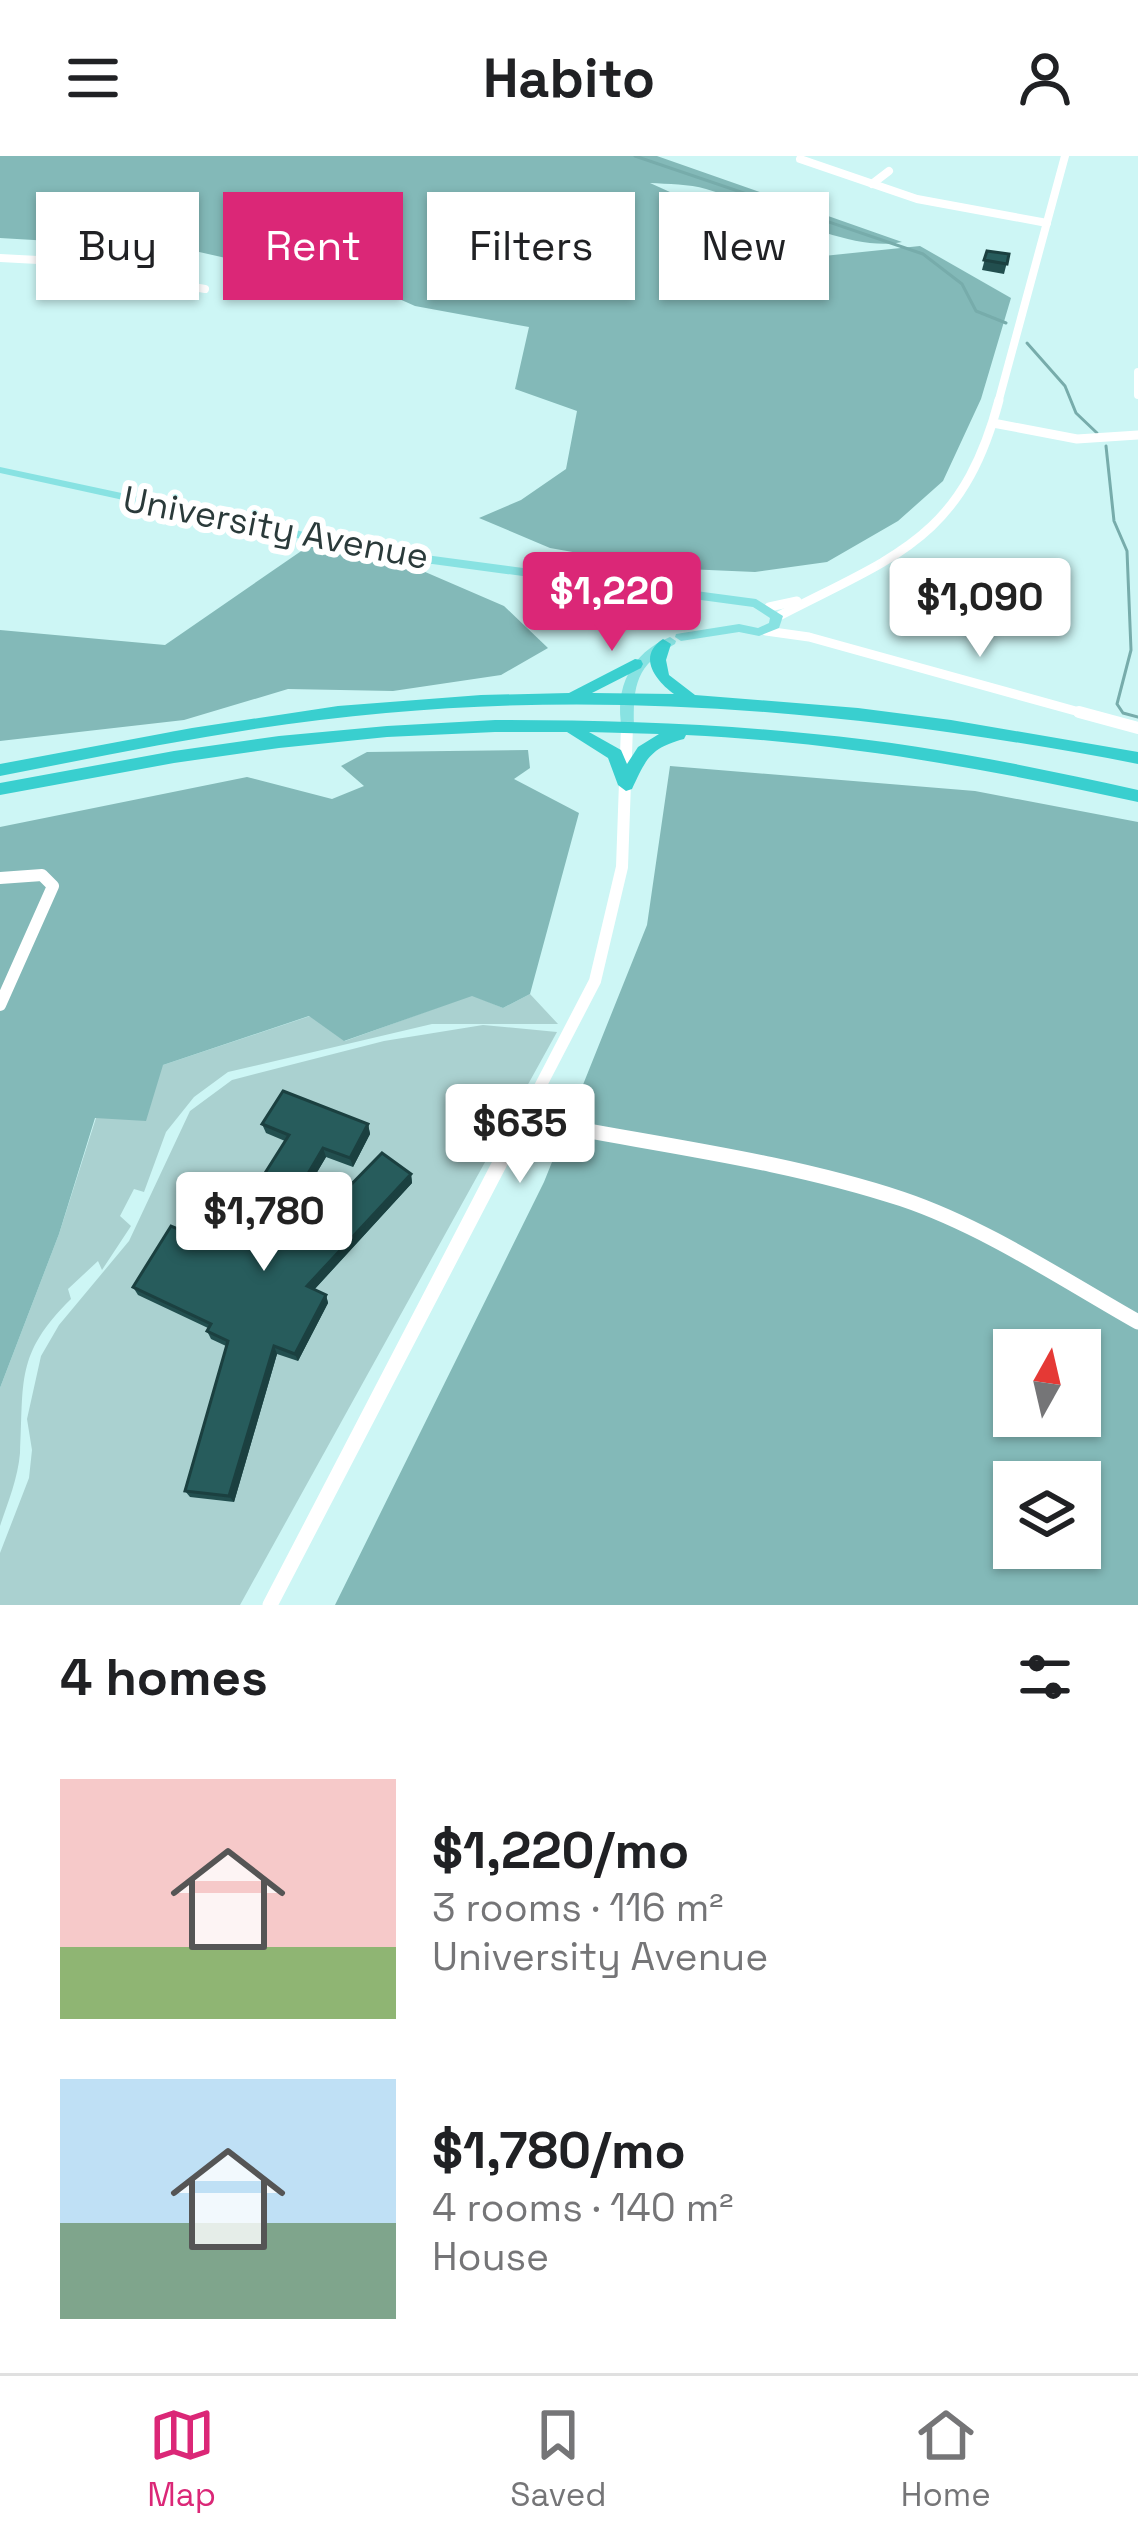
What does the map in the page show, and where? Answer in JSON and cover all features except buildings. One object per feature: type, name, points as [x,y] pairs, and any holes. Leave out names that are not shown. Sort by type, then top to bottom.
[{"type":"highway","points":[[663,644],[658,660],[662,677],[693,700]]},
{"type":"highway","points":[[571,698],[635,664]]},
{"type":"highway","points":[[0,768],[286,719],[386,707],[571,698],[693,700],[886,714],[1138,758]]},
{"type":"highway","points":[[512,726],[588,735],[614,754],[626,785]]},
{"type":"highway","points":[[0,789],[278,742],[512,726],[627,726],[719,730],[952,758],[1138,796]]},
{"type":"highway","points":[[626,785],[638,754],[651,742],[719,730]]},
{"type":"main road","name":"University Avenue","points":[[0,470],[388,554],[614,581],[700,613],[736,615]]},
{"type":"main road","points":[[681,637],[700,613],[772,619]]},
{"type":"main road","points":[[627,726],[635,664],[663,644],[736,615],[772,619]]},
{"type":"street","points":[[772,619],[897,556],[944,518],[978,469],[1065,156]]},
{"type":"street","points":[[800,158],[974,212],[1047,224]]},
{"type":"street","points":[[872,184],[889,171]]},
{"type":"street","points":[[974,212],[979,201]]},
{"type":"street","points":[[0,258],[38,260],[205,289]]},
{"type":"street","points":[[1138,372],[1138,394]]},
{"type":"street","points":[[993,423],[1077,439],[1138,435]]},
{"type":"street","points":[[772,619],[827,593]]},
{"type":"street","points":[[799,609],[797,617],[809,637]]},
{"type":"street","points":[[772,619],[809,637],[1138,728]]},
{"type":"street","points":[[270,1605],[595,981],[622,867],[627,726]]},
{"type":"street","points":[[0,878],[43,875],[53,886],[0,1005]]},
{"type":"street","points":[[525,1119],[822,1178],[901,1199],[955,1220],[1138,1322]]},
{"type":"shaded area","points":[[0,156],[657,156],[760,192],[715,192],[650,183],[670,192],[659,192],[659,300],[829,300],[829,255],[920,246],[1011,298],[981,399],[943,481],[898,521],[827,562],[755,572],[663,568],[550,548],[479,518],[521,500],[566,469],[577,411],[515,389],[529,327],[402,300],[403,192],[223,192],[223,257],[199,252],[199,192],[36,192],[36,240],[0,238]]},
{"type":"shaded area","points":[[829,216],[902,242],[880,244],[830,234]]},
{"type":"shaded area","points":[[310,545],[409,565],[504,606],[548,648],[501,675],[393,691],[288,689],[184,720],[0,741],[0,630],[165,645]]},
{"type":"shaded area","points":[[528,750],[530,768],[514,779],[579,813],[530,994],[503,1008],[472,996],[344,1041],[309,1016],[163,1065],[146,1121],[95,1118],[59,1234],[0,1388],[0,827],[247,777],[332,799],[364,786],[341,766],[367,752]]},
{"type":"shaded area","points":[[670,766],[975,791],[1138,822],[1138,1605],[335,1605],[544,1182],[647,925]]},
{"type":"shaded area","points":[[530,994],[558,1024],[432,1024],[228,1072],[194,1097],[166,1132],[144,1192],[134,1189],[120,1216],[131,1226],[102,1270],[98,1261],[68,1289],[71,1299],[31,1353],[23,1387],[19,1462],[0,1526],[0,1388],[59,1234],[96,1118],[163,1065],[310,1016],[345,1041],[472,995],[503,1008]]},
{"type":"shaded area","points":[[483,1025],[557,1032],[240,1605],[0,1605],[0,1553],[29,1478],[32,1450],[27,1419],[41,1356],[59,1325],[129,1241],[190,1111],[232,1080],[384,1041]]},
{"type":"waterway","points":[[635,156],[923,254],[962,284],[976,311],[1006,323]]},
{"type":"waterway","points":[[1027,343],[1065,386],[1076,413],[1097,433]]},
{"type":"waterway","points":[[1106,446],[1114,521],[1127,551],[1131,650],[1117,704],[1123,713],[1138,717]]}]
